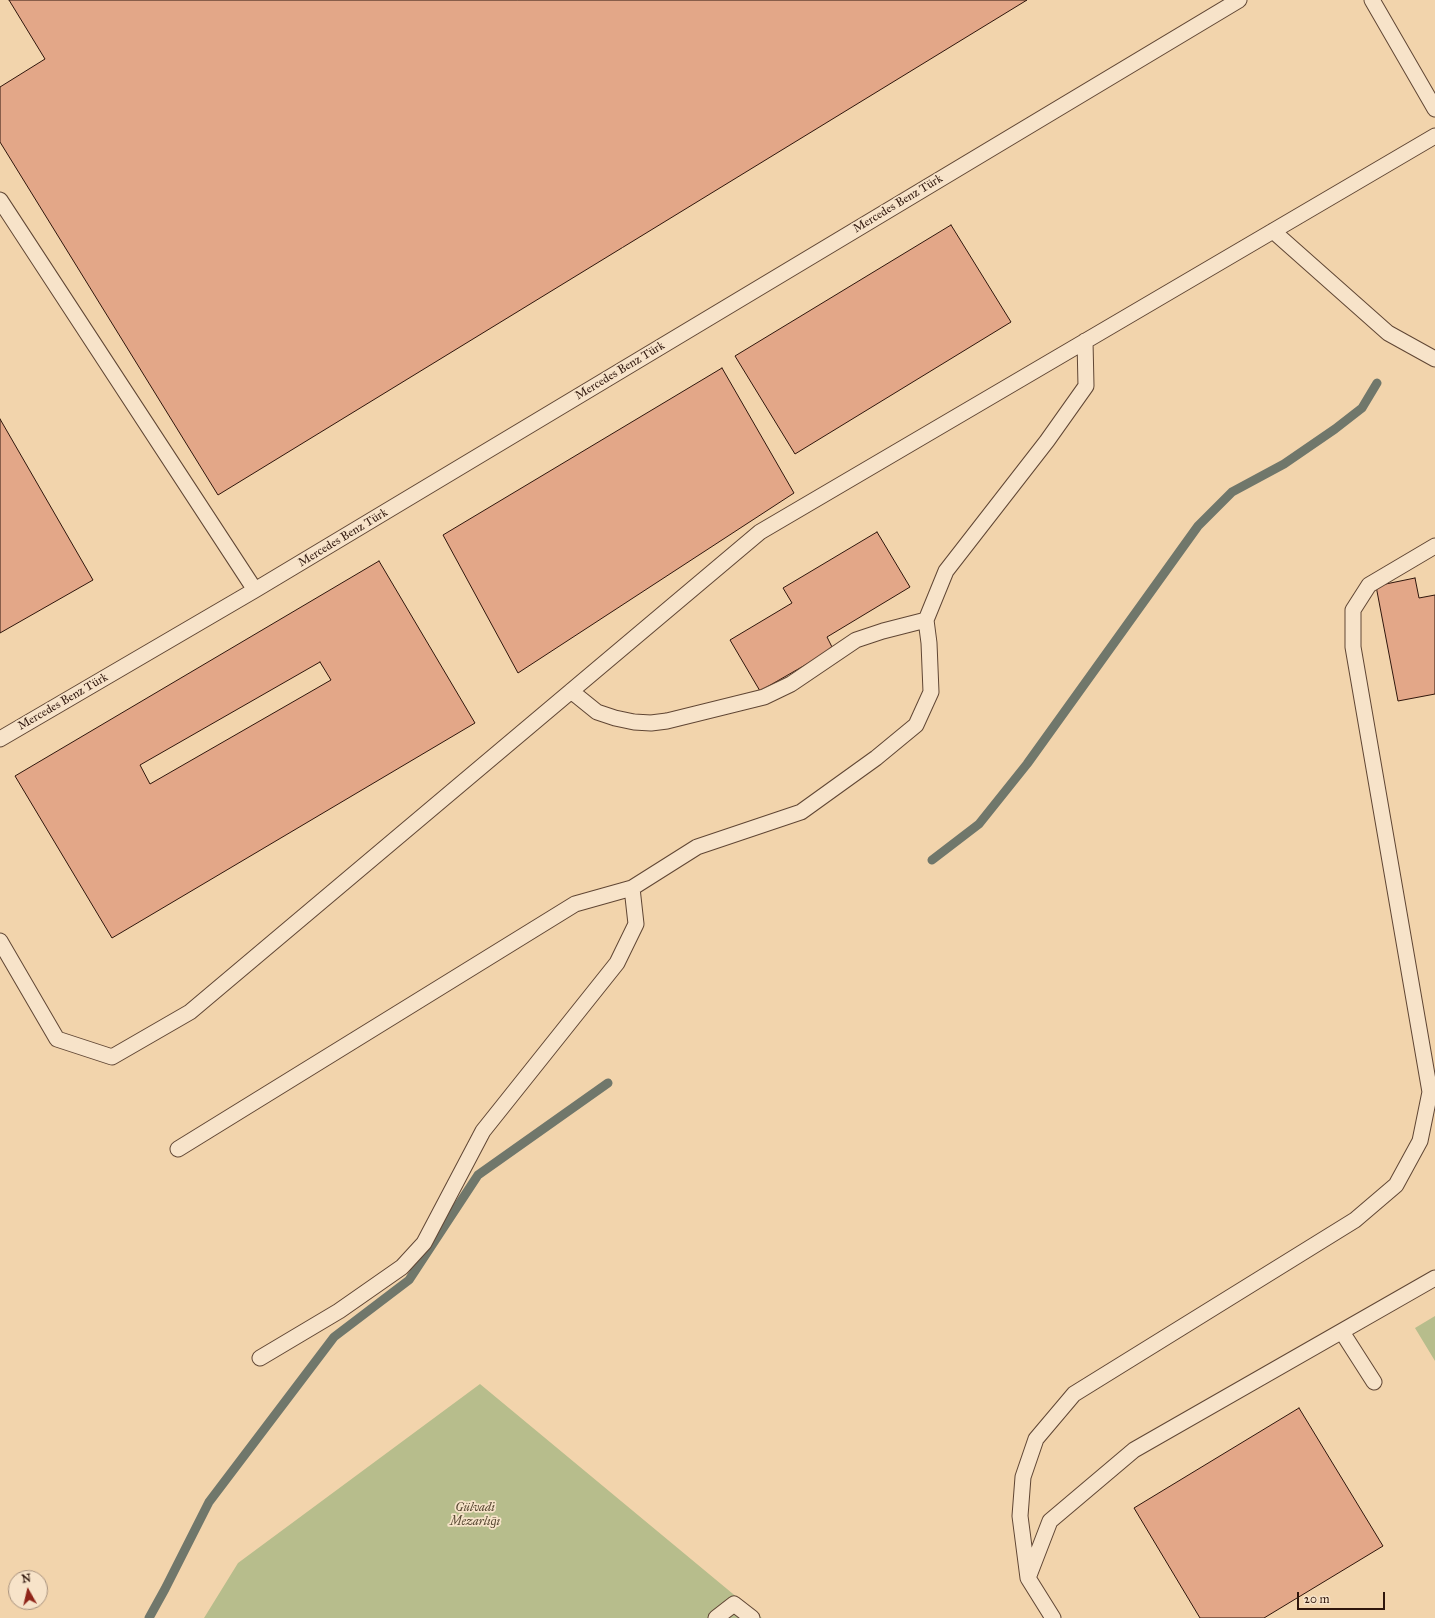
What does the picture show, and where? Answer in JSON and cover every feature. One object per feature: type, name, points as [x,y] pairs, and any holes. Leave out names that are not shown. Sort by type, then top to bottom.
[{"type":"lane","name":"Mercedes Benz Türk","points":[[0,740],[255,590],[1239,0]]},
{"type":"lane","points":[[1372,0],[1435,109]]},
{"type":"lane","points":[[0,941],[57,1039],[112,1057],[190,1012],[760,532],[1435,136]]},
{"type":"lane","points":[[0,200],[255,590]]},
{"type":"lane","points":[[1273,231],[1388,333],[1435,358]]},
{"type":"lane","points":[[178,1148],[575,904],[632,888],[697,847],[801,812],[876,758],[916,724],[931,692],[929,643],[926,620],[946,571],[1047,441],[1086,386],[1085,341]]},
{"type":"lane","points":[[1053,1618],[1028,1578],[1020,1516],[1023,1477],[1036,1439],[1074,1394],[1355,1220],[1396,1185],[1420,1141],[1433,1094],[1353,647],[1354,610],[1369,585],[1435,546]]},
{"type":"lane","points":[[570,691],[597,712],[615,718],[634,722],[651,723],[667,721],[764,697],[791,684],[856,640],[883,631],[926,620]]},
{"type":"lane","points":[[260,1358],[339,1310],[402,1267],[424,1243],[483,1132],[617,963],[636,924],[632,888]]},
{"type":"lane","points":[[1028,1578],[1050,1521],[1134,1450],[1435,1278]]},
{"type":"lane","points":[[1342,1332],[1374,1382]]},
{"type":"lane","points":[[716,1618],[734,1604],[752,1618]]},
{"type":"green space","points":[[1435,1316],[1435,1361],[1415,1328]]},
{"type":"green space","name":"Gülvadi Mezarlıḡı","points":[[480,1384],[762,1618],[204,1618],[238,1563]]},
{"type":"building","points":[[9,0],[1027,0],[218,495],[0,142],[0,87],[45,59]]},
{"type":"building","points":[[951,225],[1011,322],[795,454],[735,356]]},
{"type":"building","points":[[722,368],[794,493],[518,673],[443,535]]},
{"type":"building","points":[[0,419],[93,580],[0,633]]},
{"type":"building","points":[[877,532],[910,587],[827,637],[833,649],[760,691],[730,640],[792,603],[783,588]]},
{"type":"building","points":[[379,561],[475,723],[112,938],[15,776]],"holes":[[[320,662],[331,680],[150,784],[140,765]]]},
{"type":"building","points":[[1415,578],[1419,598],[1435,595],[1435,694],[1398,701],[1376,586]]},
{"type":"building","points":[[1299,1408],[1383,1546],[1264,1618],[1200,1618],[1134,1508]]},
{"type":"waterway","points":[[932,860],[979,824],[1027,764],[1198,526],[1232,492],[1284,464],[1335,429],[1362,408],[1377,383]]},
{"type":"waterway","points":[[149,1618],[209,1502],[334,1337],[409,1280],[478,1175],[608,1083]]}]
